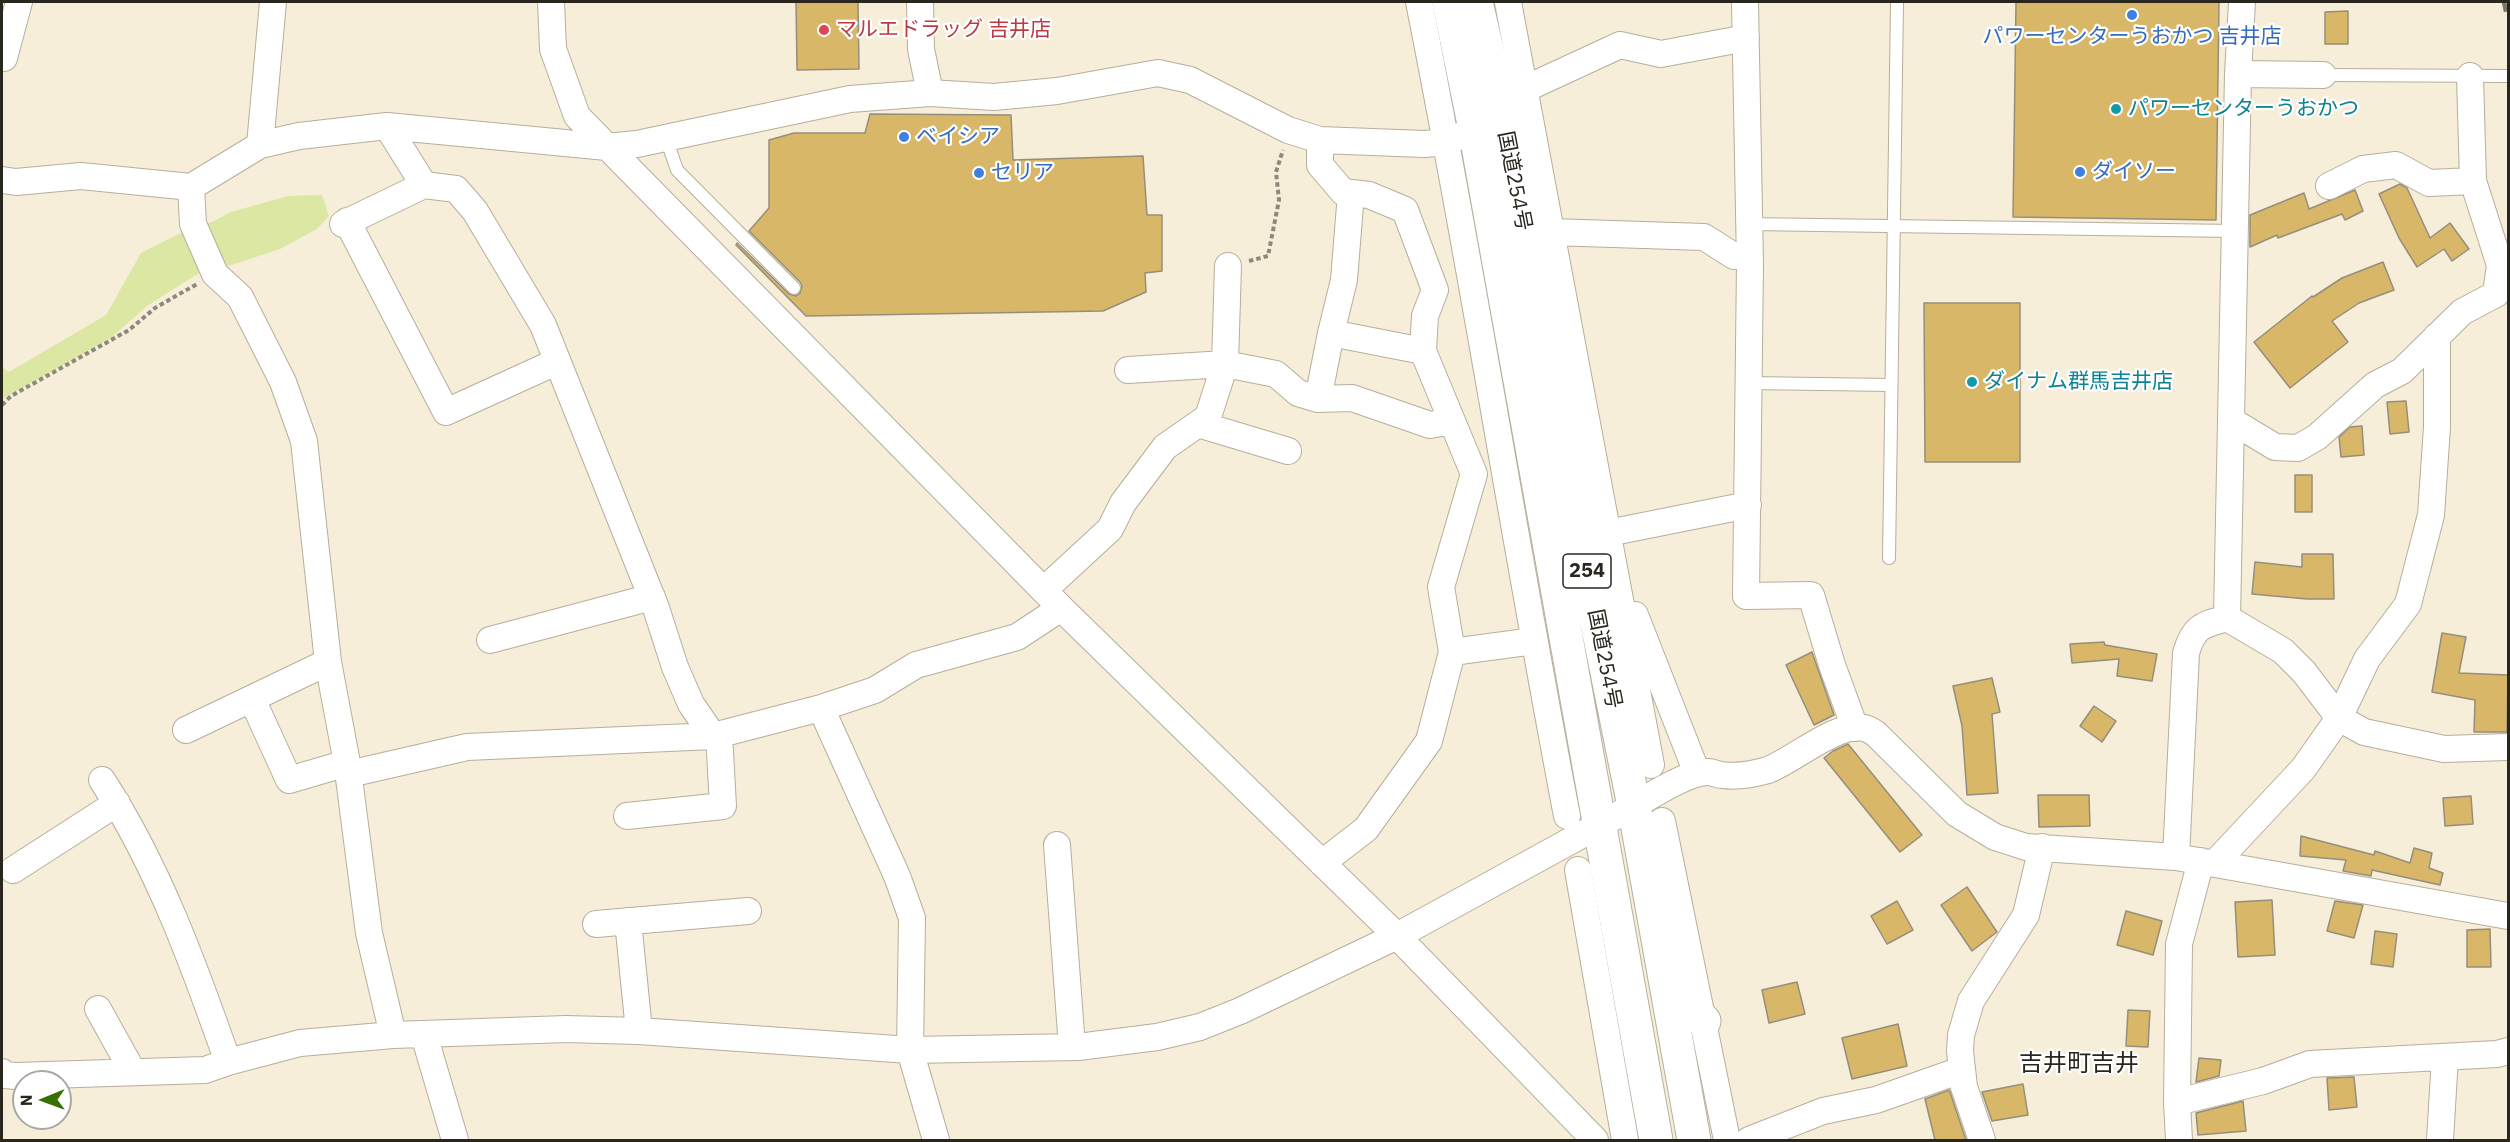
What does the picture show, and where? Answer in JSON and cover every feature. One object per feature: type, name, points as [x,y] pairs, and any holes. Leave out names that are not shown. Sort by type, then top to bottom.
[{"type":"highway","name":"国道254号","points":[[1449,2],[1461,136],[1574,690],[1656,1140]]},
{"type":"highway","name":"国道254号","points":[[1476,2],[1493,73],[1589,583],[1634,806],[1694,1140]]},
{"type":"highway","points":[[1666,985],[1704,1021]]},
{"type":"street","points":[[2,57],[4,58],[20,2]]},
{"type":"street","points":[[260,145],[273,2]]},
{"type":"street","points":[[551,2],[554,49],[576,116],[1053,599],[1397,936],[1595,1140]]},
{"type":"street","points":[[920,2],[921,49],[930,93]]},
{"type":"street","points":[[1419,2],[1461,136],[1533,635],[1567,816]]},
{"type":"street","points":[[1508,2],[1651,765]]},
{"type":"street","points":[[1746,2],[1750,256],[1746,596],[1811,596],[1832,665],[1855,728]]},
{"type":"street","points":[[2227,618],[2238,74],[2242,2]]},
{"type":"street","points":[[1525,89],[1620,45],[1661,54],[1746,38]]},
{"type":"street","points":[[2,180],[16,182],[81,176],[191,187],[260,145],[299,136],[387,126],[607,147],[666,138],[850,99],[930,93],[994,97],[1057,91],[1158,73],[1190,80],[1295,132],[1320,140],[1424,144],[1461,136]]},
{"type":"street","points":[[1493,73],[1531,118]]},
{"type":"street","points":[[2238,74],[2323,75]]},
{"type":"street","points":[[2232,421],[2275,447],[2298,448],[2317,437],[2375,385],[2402,371],[2462,312],[2496,294],[2499,265],[2473,181],[2470,76]]},
{"type":"street","points":[[387,126],[424,185]]},
{"type":"street","points":[[1320,140],[1320,165],[1343,192],[1369,195],[1406,210],[1435,290],[1425,316],[1423,351],[1474,474],[1441,587],[1452,652],[1429,741],[1366,829],[1322,862]]},
{"type":"street","points":[[2329,186],[2363,170],[2396,165],[2429,183],[2473,181]]},
{"type":"street","points":[[556,362],[446,412],[345,222],[424,185],[456,189],[475,211],[543,325],[652,597],[675,667],[691,704],[716,735],[723,806],[627,816]]},
{"type":"street","points":[[191,187],[193,224],[215,274],[240,297],[283,382],[304,441],[328,662],[348,769],[369,933],[393,1035]]},
{"type":"street","points":[[1318,399],[1330,333],[1344,280],[1351,193]]},
{"type":"street","points":[[1552,232],[1704,237],[1734,256],[1750,256]]},
{"type":"street","points":[[252,699],[289,780],[467,747],[716,735],[821,708],[875,690],[916,665],[1017,638],[1053,599],[1110,529],[1123,503],[1164,447],[1208,417],[1225,364],[1228,266]]},
{"type":"street","points":[[1330,333],[1423,351]]},
{"type":"street","points":[[2197,860],[2303,769],[2339,718],[2367,659],[2408,604],[2431,515],[2437,427],[2437,336]]},
{"type":"street","points":[[1128,370],[1225,364],[1276,374],[1298,393],[1318,399],[1352,398],[1430,425],[1452,421]]},
{"type":"street","points":[[1198,424],[1288,450]]},
{"type":"street","points":[[1607,529],[1748,505]]},
{"type":"street","points":[[1589,583],[1607,529]]},
{"type":"street","points":[[490,640],[652,597]]},
{"type":"street","points":[[1622,618],[1635,615],[1697,773]]},
{"type":"street","points":[[2179,1140],[2177,1101],[2179,944],[2197,860],[2186,653],[2190,639],[2196,630],[2203,625],[2227,618],[2283,651],[2304,672],[2339,718],[2364,732],[2444,749],[2508,747]]},
{"type":"street","points":[[1452,652],[1533,635]]},
{"type":"street","points":[[1533,635],[1574,690]]},
{"type":"street","points":[[186,730],[328,662]]},
{"type":"street","points":[[821,708],[897,876],[912,918],[910,1050],[936,1140]]},
{"type":"street","points":[[2,1072],[4,1075],[16,1076],[205,1070],[300,1043],[393,1035],[566,1029],[639,1030],[910,1050],[1072,1047],[1156,1038],[1200,1027],[1240,1011],[1397,936],[1600,825],[1659,790],[1697,773],[1710,772],[1721,776],[1768,770],[1839,732],[1855,728],[1866,728],[1876,734],[1957,814],[1973,826],[1995,837],[2026,847],[2197,860],[2508,916]]},
{"type":"street","points":[[102,780],[117,803],[189,949],[228,1062]]},
{"type":"street","points":[[13,870],[117,803]]},
{"type":"street","points":[[1662,822],[1727,1140]]},
{"type":"street","points":[[1057,845],[1072,1047]]},
{"type":"street","points":[[1982,1140],[1968,1102],[1961,1070],[1961,1035],[1971,1001],[2026,915],[2042,847]]},
{"type":"street","points":[[1578,870],[1626,1140]]},
{"type":"street","points":[[596,924],[748,910]]},
{"type":"street","points":[[628,921],[639,1030]]},
{"type":"street","points":[[98,1009],[133,1072]]},
{"type":"street","points":[[424,1035],[454,1140]]},
{"type":"street","points":[[2177,1101],[2263,1082],[2310,1064],[2497,1054],[2508,1051]]},
{"type":"street","points":[[2440,1140],[2445,1057]]},
{"type":"street","points":[[1749,1140],[1823,1111],[1876,1100],[1961,1070]]},
{"type":"street","points":[[1626,1140],[1645,1081]]},
{"type":"lane","points":[[1889,558],[1897,2]]},
{"type":"lane","points":[[2323,75],[2508,76]]},
{"type":"lane","points":[[666,138],[677,170],[795,288]]},
{"type":"lane","points":[[1749,224],[2235,231]]},
{"type":"lane","points":[[1749,383],[1892,385]]},
{"type":"path","points":[[1228,266],[1268,256],[1279,200],[1276,172],[1285,145],[1295,132]]},
{"type":"path","points":[[2,405],[11,396],[129,330],[155,308],[215,274]]},
{"type":"green space","points":[[322,195],[329,216],[317,229],[280,249],[232,265],[202,271],[147,306],[111,338],[2,399],[2,367],[9,372],[106,315],[141,253],[231,212],[288,196]]},
{"type":"building","points":[[796,2],[858,2],[859,69],[797,70]]},
{"type":"building","name":"パワーセンターうおかつ","points":[[2016,2],[2219,2],[2216,220],[2013,217]]},
{"type":"building","points":[[2348,11],[2348,44],[2325,44],[2325,12]]},
{"type":"building","points":[[870,114],[1011,115],[1013,160],[1143,156],[1147,215],[1162,215],[1162,271],[1145,273],[1146,292],[1103,311],[806,316],[736,245],[737,243],[789,294],[796,296],[800,293],[802,286],[800,282],[749,231],[769,208],[769,140],[794,133],[865,133]]},
{"type":"building","points":[[2400,184],[2407,188],[2430,238],[2450,223],[2469,249],[2452,261],[2444,249],[2417,267],[2399,238],[2379,194]]},
{"type":"building","points":[[2355,190],[2363,211],[2345,220],[2342,214],[2278,238],[2277,235],[2250,247],[2250,215],[2304,193],[2309,209]]},
{"type":"building","points":[[2383,262],[2394,290],[2359,303],[2332,321],[2348,342],[2290,388],[2254,342],[2312,296],[2342,278]]},
{"type":"building","name":"ダイナム群馬吉井店","points":[[1924,303],[2020,303],[2020,462],[1925,462]]},
{"type":"building","points":[[2406,401],[2409,432],[2390,434],[2387,402]]},
{"type":"building","points":[[2362,426],[2364,455],[2341,457],[2339,437],[2350,427]]},
{"type":"building","points":[[2295,475],[2312,475],[2312,512],[2295,512]]},
{"type":"building","points":[[2302,554],[2333,554],[2334,599],[2252,594],[2255,562],[2302,567]]},
{"type":"building","points":[[2442,633],[2466,637],[2459,673],[2508,675],[2507,732],[2474,732],[2475,700],[2432,692]]},
{"type":"building","points":[[2104,642],[2105,645],[2157,654],[2152,681],[2117,676],[2119,659],[2072,663],[2070,644]]},
{"type":"building","points":[[1812,652],[1834,715],[1814,725],[1786,665]]},
{"type":"building","points":[[1992,678],[2000,712],[1992,714],[1998,793],[1967,795],[1962,726],[1953,686]]},
{"type":"building","points":[[2094,706],[2116,721],[2102,742],[2080,726]]},
{"type":"building","points":[[1848,744],[1922,835],[1900,852],[1824,758]]},
{"type":"building","points":[[2038,795],[2089,795],[2090,826],[2039,827]]},
{"type":"building","points":[[2471,796],[2473,824],[2445,826],[2443,798]]},
{"type":"building","points":[[2301,836],[2374,855],[2375,851],[2410,863],[2414,848],[2432,853],[2429,868],[2443,873],[2440,885],[2372,870],[2371,876],[2343,871],[2346,860],[2300,856]]},
{"type":"building","points":[[1967,887],[1997,932],[1972,951],[1941,905]]},
{"type":"building","points":[[2272,900],[2275,955],[2238,957],[2235,902]]},
{"type":"building","points":[[1897,901],[1913,930],[1887,944],[1871,916]]},
{"type":"building","points":[[2335,901],[2363,905],[2354,938],[2327,931]]},
{"type":"building","points":[[2126,911],[2162,921],[2153,955],[2117,945]]},
{"type":"building","points":[[2490,929],[2491,967],[2467,967],[2467,930]]},
{"type":"building","points":[[2375,931],[2397,934],[2393,967],[2371,964]]},
{"type":"building","points":[[1797,982],[1805,1014],[1769,1023],[1762,990]]},
{"type":"building","points":[[2128,1010],[2150,1011],[2148,1047],[2126,1046]]},
{"type":"building","points":[[1898,1024],[1907,1066],[1852,1079],[1842,1038]]},
{"type":"building","points":[[2199,1058],[2221,1060],[2219,1076],[2196,1082]]},
{"type":"building","points":[[2354,1077],[2357,1107],[2329,1110],[2327,1078]]},
{"type":"building","points":[[2023,1084],[2028,1115],[1992,1121],[1982,1092]]},
{"type":"building","points":[[1949,1090],[1966,1140],[1935,1140],[1925,1099]]},
{"type":"building","points":[[2243,1101],[2246,1131],[2198,1135],[2196,1113]]},
{"type":"railway","points":[[2504,2],[2508,21]]},
{"type":"place","name":"パワーセンターうおかつ 吉井店","points":[[2132,15]]},
{"type":"place","name":"マルエドラッグ 吉井店","points":[[824,30]]},
{"type":"place","name":"パワーセンターうおかつ","points":[[2116,109]]},
{"type":"place","name":"ベイシア","points":[[904,137]]},
{"type":"place","name":"ダイソー","points":[[2080,172]]},
{"type":"place","name":"セリア","points":[[979,173]]},
{"type":"place","name":"ダイナム群馬吉井店","points":[[1972,382]]},
{"type":"district","name":"吉井町吉井","points":[[2079,1064]]}]
